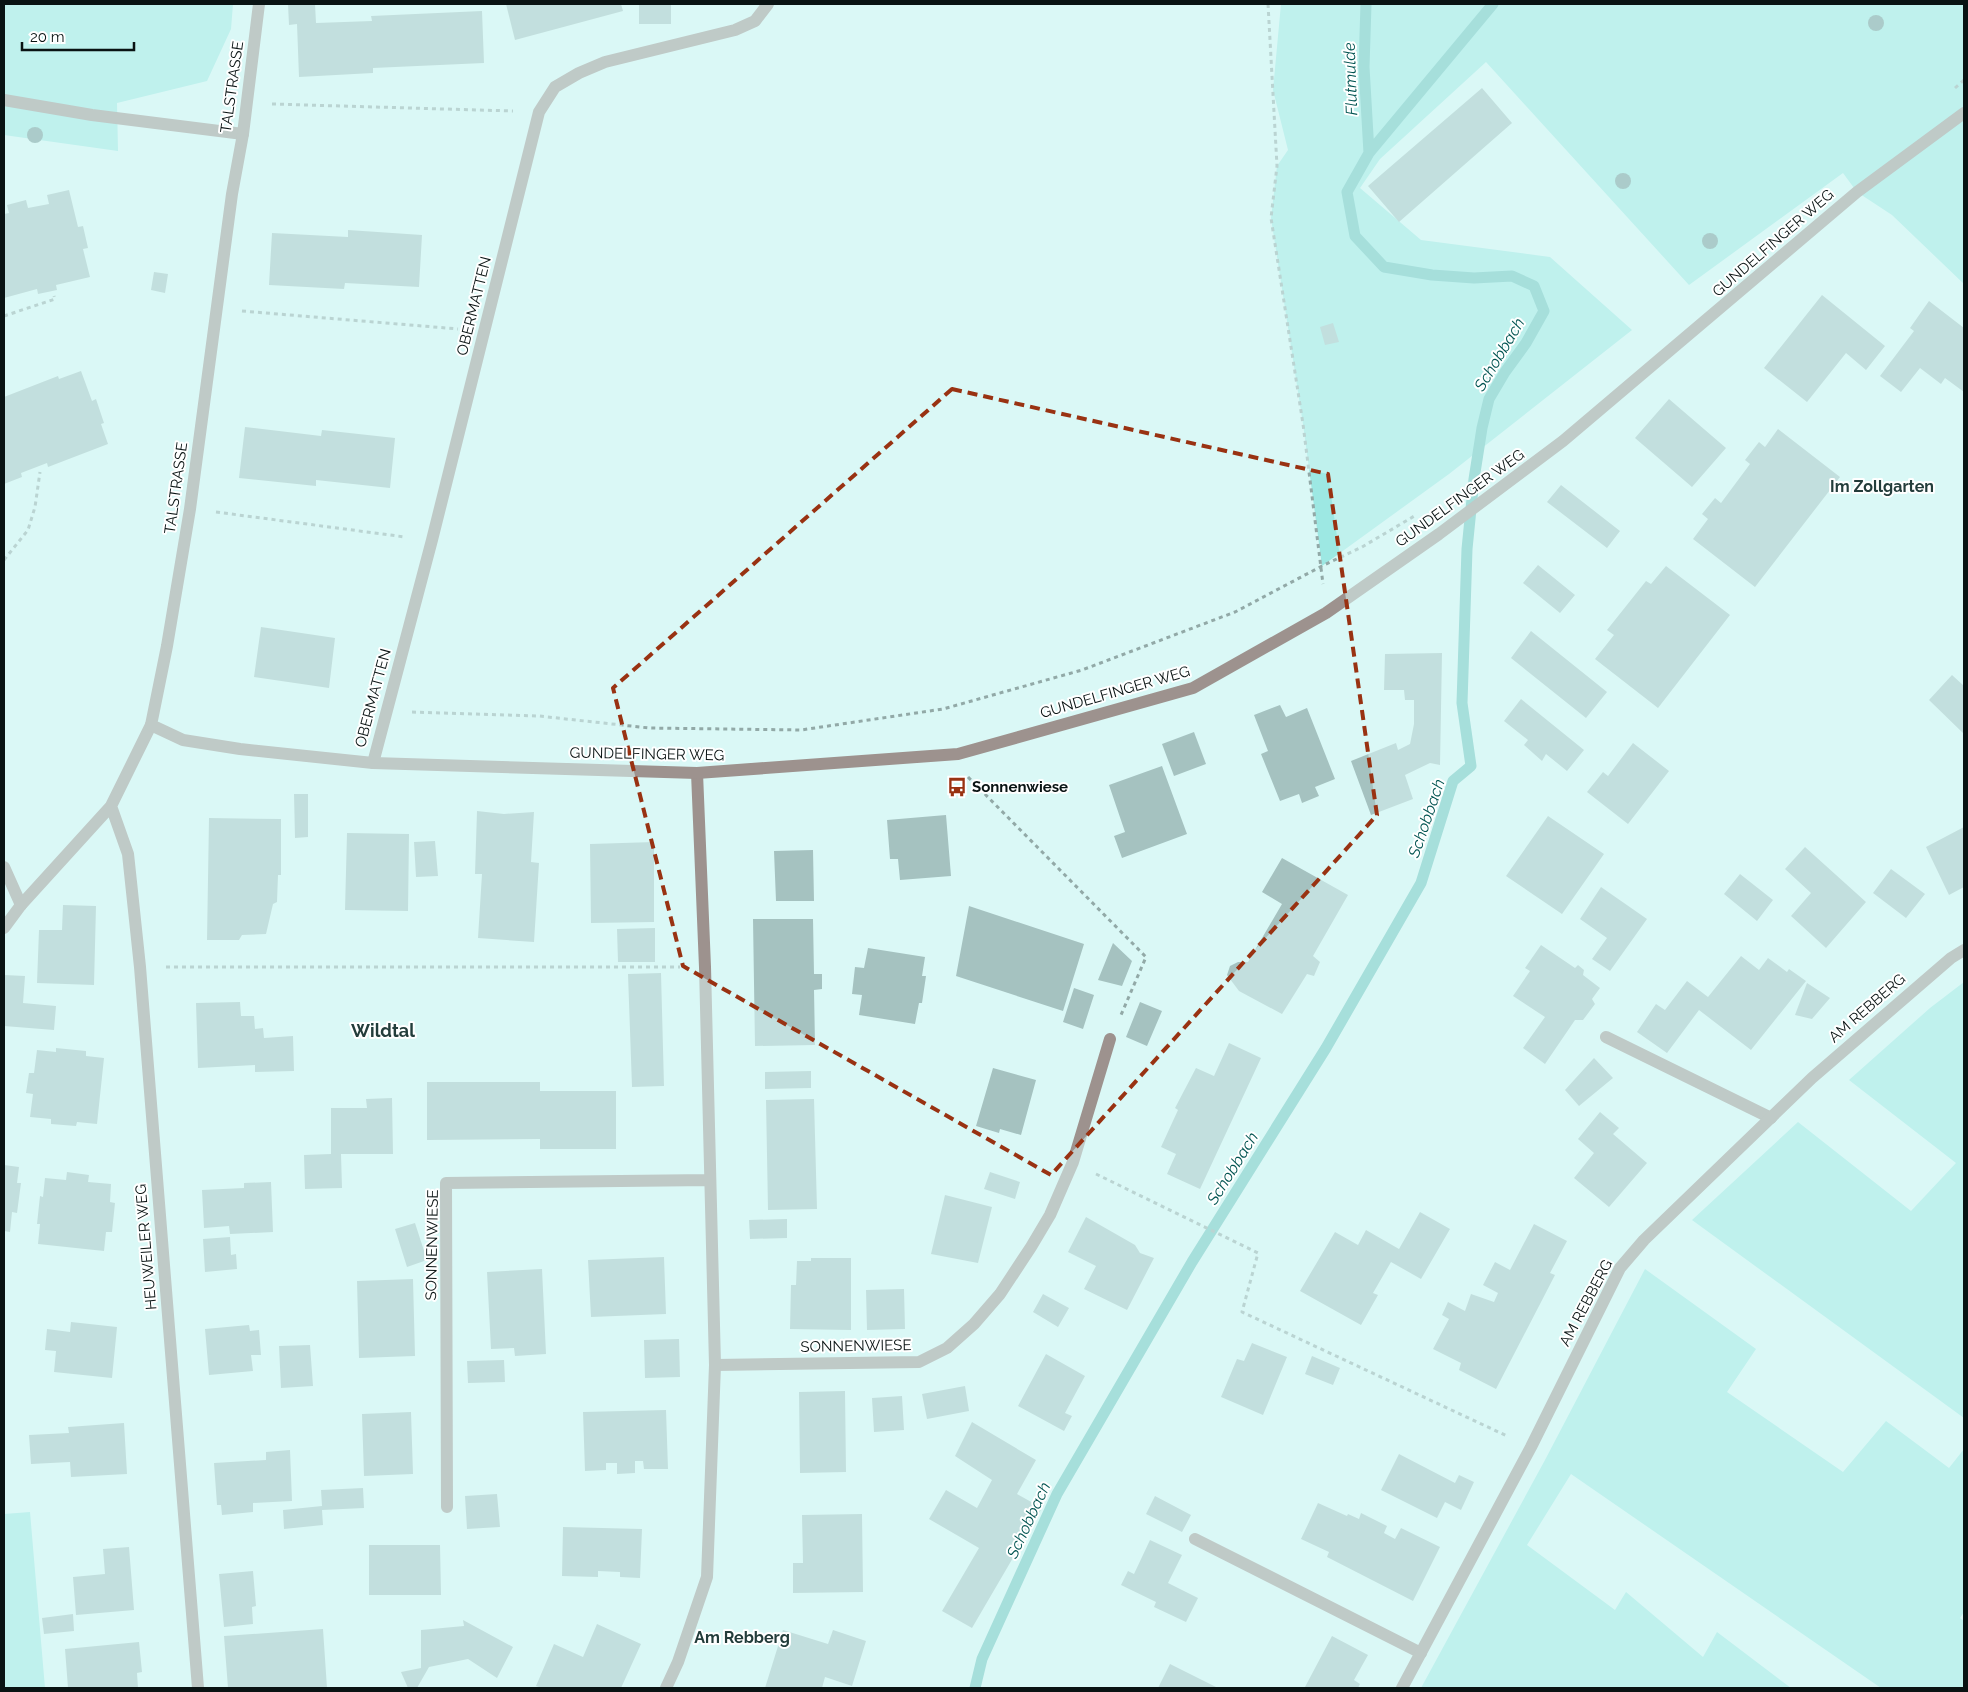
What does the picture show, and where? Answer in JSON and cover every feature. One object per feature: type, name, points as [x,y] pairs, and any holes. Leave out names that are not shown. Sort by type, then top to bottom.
[{"type":"street","name":"TALSTRASSE","points":[[4,928],[21,905],[111,806],[151,725],[167,646],[190,509],[232,194],[243,134],[260,4]]},
{"type":"street","name":"OBERMATTEN","points":[[373,763],[432,540],[539,112],[555,87],[579,73],[605,62],[735,30],[755,21],[768,4]]},
{"type":"street","points":[[4,100],[243,134]]},
{"type":"street","name":"GUNDELFINGER WEG","points":[[151,725],[183,740],[240,749],[373,763],[697,773],[958,754],[1193,688],[1326,613],[1505,485],[1563,441],[1857,192],[1964,113]]},
{"type":"street","points":[[666,1688],[678,1662],[707,1577],[715,1365],[705,967],[697,773]]},
{"type":"street","name":"HEUWEILER WEG","points":[[111,806],[128,854],[140,967],[198,1688]]},
{"type":"street","points":[[4,867],[21,905]]},
{"type":"street","name":"AM REBBERG","points":[[1402,1688],[1531,1447],[1620,1268],[1644,1240],[1812,1078],[1884,1014],[1951,958],[1964,950]]},
{"type":"street","points":[[1606,1037],[1771,1118]]},
{"type":"street","name":"SONNENWIESE","points":[[715,1365],[919,1362],[947,1348],[974,1324],[1000,1294],[1050,1214],[1073,1162],[1110,1039]]},
{"type":"street","name":"SONNENWIESE","points":[[448,1507],[446,1184],[710,1180]]},
{"type":"street","points":[[1195,1538],[1421,1653]]},
{"type":"path","points":[[1268,4],[1276,166],[1271,218],[1303,424],[1322,566],[1326,613]]},
{"type":"path","points":[[247,103],[539,112]]},
{"type":"path","points":[[4,316],[54,300],[54,296]]},
{"type":"path","points":[[217,309],[484,332]]},
{"type":"path","points":[[4,560],[28,530],[36,507],[40,472]]},
{"type":"path","points":[[190,509],[322,528],[432,540]]},
{"type":"path","name":"GUNDELFINGER WEG","points":[[386,711],[539,716],[649,728],[801,730],[943,709],[1082,670],[1235,612],[1362,547],[1418,514]]},
{"type":"path","points":[[958,754],[966,774],[1146,957],[1110,1039]]},
{"type":"path","points":[[140,967],[705,967]]},
{"type":"path","points":[[1073,1162],[1258,1253],[1242,1312],[1531,1447]]},
{"type":"highlighted area","points":[[952,389],[1328,474],[1377,815],[1051,1175],[683,966],[613,688]]},
{"type":"shaded area","points":[[4,4],[233,4],[231,29],[207,81],[117,103],[118,151],[4,135]]},
{"type":"shaded area","points":[[1281,4],[1964,4],[1964,284],[1892,215],[1857,192],[1843,173],[1689,285],[1486,62],[1380,159],[1360,188],[1421,240],[1550,257],[1632,330],[1449,474],[1322,566],[1303,424],[1271,218],[1277,166],[1288,150],[1273,90]]},
{"type":"shaded area","points":[[1964,982],[1964,1418],[1692,1220],[1798,1122],[1911,1211],[1956,1163],[1849,1080],[1930,1008]]},
{"type":"shaded area","points":[[1645,1269],[1756,1349],[1727,1392],[1843,1472],[1886,1421],[1949,1468],[1964,1449],[1964,1612],[1960,1618],[1964,1621],[1964,1688],[1881,1688],[1571,1474],[1527,1545],[1615,1610],[1626,1592],[1703,1657],[1717,1632],[1791,1688],[1421,1688],[1545,1460]]},
{"type":"shaded area","points":[[30,1512],[45,1688],[4,1688],[4,1514]]},
{"type":"building","points":[[288,4],[315,4],[316,23],[372,21],[371,16],[482,11],[484,63],[373,68],[373,73],[299,77],[297,24],[289,25]]},
{"type":"building","points":[[506,4],[621,4],[623,11],[515,40]]},
{"type":"building","points":[[639,4],[671,4],[671,24],[639,24]]},
{"type":"building","points":[[1482,88],[1512,123],[1399,222],[1368,186]]},
{"type":"building","points":[[69,190],[78,227],[83,226],[88,248],[83,249],[90,277],[56,285],[57,290],[38,294],[37,289],[4,298],[4,214],[9,213],[7,205],[26,200],[28,208],[49,204],[47,195]]},
{"type":"building","points":[[348,230],[422,235],[419,287],[345,283],[344,289],[269,285],[272,233],[348,237]]},
{"type":"building","points":[[154,272],[168,274],[165,293],[151,290]]},
{"type":"building","points":[[1822,295],[1885,346],[1866,370],[1846,353],[1807,402],[1764,368]]},
{"type":"building","points":[[1929,301],[1964,328],[1964,392],[1945,378],[1941,384],[1920,368],[1901,392],[1880,376],[1914,331],[1910,328]]},
{"type":"building","points":[[1333,323],[1339,342],[1325,345],[1320,327]]},
{"type":"building","points":[[81,371],[92,401],[96,399],[104,423],[101,424],[108,444],[48,467],[47,463],[21,473],[22,477],[4,484],[4,397],[58,376],[59,379]]},
{"type":"building","points":[[1669,399],[1726,448],[1692,487],[1635,438]]},
{"type":"building","points":[[245,427],[321,436],[322,430],[395,438],[390,488],[316,480],[316,486],[239,478]]},
{"type":"building","points":[[1778,429],[1840,477],[1755,587],[1693,539],[1708,519],[1702,514],[1715,498],[1721,503],[1750,464],[1745,460],[1759,442],[1765,447]]},
{"type":"building","points":[[1561,485],[1620,531],[1607,548],[1547,502]]},
{"type":"building","points":[[1538,565],[1575,595],[1560,613],[1523,583]]},
{"type":"building","points":[[1666,566],[1730,615],[1658,708],[1595,659],[1614,635],[1607,630],[1646,581],[1651,584]]},
{"type":"building","points":[[261,627],[335,638],[329,688],[254,677]]},
{"type":"building","points":[[1531,631],[1607,692],[1586,718],[1511,658]]},
{"type":"building","points":[[1442,653],[1440,765],[1430,763],[1405,775],[1413,799],[1371,815],[1351,761],[1396,743],[1398,750],[1410,744],[1414,724],[1414,700],[1405,700],[1404,690],[1384,690],[1385,654]]},
{"type":"building","points":[[1952,675],[1964,686],[1964,734],[1929,700]]},
{"type":"building","points":[[1521,699],[1584,750],[1567,771],[1546,754],[1542,761],[1524,745],[1528,740],[1504,721]]},
{"type":"building","points":[[1280,705],[1286,717],[1307,708],[1335,779],[1315,787],[1319,796],[1302,803],[1299,794],[1280,801],[1261,754],[1268,751],[1254,715]]},
{"type":"building","points":[[1194,732],[1206,764],[1174,776],[1162,744]]},
{"type":"building","points":[[1633,743],[1669,771],[1628,824],[1587,792],[1603,772],[1608,776]]},
{"type":"building","points":[[1162,766],[1187,834],[1122,858],[1114,836],[1125,832],[1109,785]]},
{"type":"building","points":[[294,794],[308,794],[308,837],[295,838]]},
{"type":"building","points":[[477,811],[504,814],[534,812],[531,862],[539,863],[534,942],[478,938],[482,874],[475,874]]},
{"type":"building","points":[[946,815],[951,876],[900,880],[898,859],[890,859],[887,820]]},
{"type":"building","points":[[1548,816],[1604,854],[1562,914],[1506,876]]},
{"type":"building","points":[[209,818],[281,819],[281,875],[278,875],[277,902],[273,904],[266,934],[242,935],[239,940],[207,940]]},
{"type":"building","points":[[1964,827],[1964,887],[1949,895],[1926,847]]},
{"type":"building","points":[[347,833],[409,834],[408,911],[345,910]]},
{"type":"building","points":[[435,841],[438,876],[416,877],[414,842]]},
{"type":"building","points":[[654,842],[654,922],[591,923],[590,844]]},
{"type":"building","points":[[1805,847],[1866,902],[1826,948],[1791,916],[1811,893],[1785,869]]},
{"type":"building","points":[[813,850],[814,901],[776,901],[774,851]]},
{"type":"building","points":[[1282,858],[1348,895],[1313,956],[1320,962],[1314,976],[1307,974],[1282,1014],[1239,991],[1227,975],[1230,966],[1238,962],[1248,962],[1282,904],[1262,892]]},
{"type":"building","points":[[1891,869],[1925,894],[1906,918],[1873,893]]},
{"type":"building","points":[[1740,874],[1773,900],[1757,921],[1724,894]]},
{"type":"building","points":[[1601,887],[1647,919],[1610,971],[1592,959],[1607,938],[1580,919]]},
{"type":"building","points":[[63,905],[96,906],[94,985],[37,983],[39,930],[62,930]]},
{"type":"building","points":[[969,906],[1084,944],[1063,1011],[956,976]]},
{"type":"building","points":[[753,919],[813,919],[814,974],[822,974],[822,989],[814,990],[815,1045],[755,1046]]},
{"type":"building","points":[[655,928],[655,962],[618,962],[617,929]]},
{"type":"building","points":[[1113,943],[1132,961],[1122,986],[1098,980]]},
{"type":"building","points":[[1541,945],[1575,968],[1578,965],[1584,970],[1583,975],[1600,988],[1592,999],[1595,1004],[1583,1020],[1575,1020],[1545,1064],[1523,1048],[1545,1017],[1513,996],[1530,971],[1525,968]]},
{"type":"building","points":[[868,948],[925,957],[922,976],[926,976],[922,1003],[919,1003],[915,1024],[859,1015],[862,995],[852,994],[855,967],[864,968]]},
{"type":"building","points":[[1741,956],[1759,970],[1768,958],[1787,972],[1789,969],[1806,981],[1751,1050],[1699,1010],[1667,1053],[1637,1032],[1656,1004],[1665,1010],[1687,981],[1708,997]]},
{"type":"building","points":[[661,973],[664,1086],[632,1087],[628,974]]},
{"type":"building","points":[[4,975],[25,976],[23,1003],[56,1006],[54,1030],[4,1026]]},
{"type":"building","points":[[1807,983],[1830,998],[1812,1019],[1795,1015]]},
{"type":"building","points":[[1074,988],[1094,995],[1083,1029],[1063,1022]]},
{"type":"building","points":[[240,1002],[241,1016],[254,1016],[255,1029],[263,1028],[264,1038],[293,1036],[294,1071],[255,1072],[255,1065],[198,1068],[196,1003]]},
{"type":"building","points":[[1140,1002],[1162,1011],[1147,1046],[1126,1037]]},
{"type":"building","points":[[1229,1043],[1261,1058],[1200,1189],[1167,1174],[1176,1154],[1161,1147],[1178,1110],[1175,1108],[1196,1068],[1214,1076]]},
{"type":"building","points":[[56,1048],[86,1051],[86,1056],[104,1058],[97,1124],[77,1122],[76,1126],[51,1124],[51,1119],[30,1117],[33,1094],[26,1093],[29,1073],[34,1073],[37,1050],[56,1052]]},
{"type":"building","points":[[1594,1058],[1613,1078],[1579,1106],[1565,1090]]},
{"type":"building","points":[[993,1068],[1036,1080],[1021,1135],[1000,1129],[999,1133],[976,1126]]},
{"type":"building","points":[[811,1071],[811,1088],[765,1089],[765,1072]]},
{"type":"building","points":[[427,1082],[540,1082],[540,1091],[616,1091],[616,1149],[540,1149],[540,1139],[427,1140]]},
{"type":"building","points":[[392,1098],[393,1154],[341,1154],[342,1188],[305,1189],[304,1155],[331,1154],[331,1108],[367,1108],[366,1099]]},
{"type":"building","points":[[814,1099],[817,1209],[768,1210],[766,1100]]},
{"type":"building","points":[[1600,1112],[1619,1128],[1613,1134],[1647,1163],[1609,1207],[1574,1178],[1594,1153],[1578,1139]]},
{"type":"building","points":[[4,1165],[19,1167],[17,1183],[21,1183],[17,1213],[12,1212],[10,1232],[4,1231]]},
{"type":"building","points":[[67,1172],[89,1175],[88,1182],[111,1184],[110,1202],[115,1203],[112,1232],[106,1232],[104,1251],[38,1244],[40,1224],[37,1224],[40,1196],[43,1197],[45,1178],[66,1180]]},
{"type":"building","points":[[990,1172],[1020,1182],[1015,1199],[984,1189]]},
{"type":"building","points":[[271,1182],[273,1232],[230,1234],[229,1226],[204,1228],[202,1190],[244,1188],[244,1183]]},
{"type":"building","points":[[945,1195],[992,1207],[978,1263],[931,1254]]},
{"type":"building","points":[[1420,1212],[1450,1229],[1421,1279],[1391,1262],[1373,1293],[1378,1295],[1361,1325],[1300,1291],[1335,1232],[1358,1245],[1366,1230],[1399,1249]]},
{"type":"building","points":[[1086,1217],[1135,1245],[1140,1253],[1154,1258],[1127,1310],[1084,1289],[1096,1266],[1068,1252]]},
{"type":"building","points":[[787,1219],[787,1238],[750,1239],[749,1220]]},
{"type":"building","points":[[415,1223],[427,1260],[407,1267],[395,1229]]},
{"type":"building","points":[[1534,1224],[1567,1241],[1550,1273],[1555,1275],[1496,1389],[1459,1370],[1461,1363],[1433,1349],[1449,1319],[1442,1315],[1448,1302],[1465,1311],[1471,1294],[1494,1302],[1498,1293],[1483,1285],[1495,1262],[1510,1270]]},
{"type":"building","points":[[230,1237],[231,1255],[236,1254],[237,1269],[205,1272],[203,1239]]},
{"type":"building","points":[[664,1257],[666,1314],[591,1317],[588,1260]]},
{"type":"building","points":[[811,1258],[851,1258],[851,1330],[790,1329],[791,1285],[796,1285],[797,1261],[811,1261]]},
{"type":"building","points":[[542,1269],[546,1354],[515,1356],[514,1348],[491,1349],[487,1272]]},
{"type":"building","points":[[413,1279],[415,1356],[359,1358],[357,1281]]},
{"type":"building","points":[[904,1289],[905,1329],[867,1330],[866,1290]]},
{"type":"building","points":[[1043,1294],[1069,1308],[1058,1327],[1033,1312]]},
{"type":"building","points":[[71,1322],[117,1327],[112,1378],[54,1372],[56,1351],[45,1350],[47,1329],[70,1332]]},
{"type":"building","points":[[249,1325],[250,1331],[259,1330],[261,1355],[251,1355],[253,1371],[209,1375],[205,1329]]},
{"type":"building","points":[[679,1339],[680,1377],[645,1378],[644,1340]]},
{"type":"building","points":[[1252,1343],[1287,1357],[1263,1415],[1221,1397],[1237,1359],[1244,1361]]},
{"type":"building","points":[[310,1345],[313,1386],[281,1388],[279,1346]]},
{"type":"building","points":[[1046,1354],[1085,1376],[1065,1413],[1072,1416],[1064,1431],[1018,1406]]},
{"type":"building","points":[[1312,1356],[1340,1368],[1333,1385],[1305,1374]]},
{"type":"building","points":[[504,1360],[505,1382],[468,1383],[467,1361]]},
{"type":"building","points":[[965,1386],[969,1411],[927,1419],[922,1394]]},
{"type":"building","points":[[845,1391],[846,1472],[800,1473],[799,1392]]},
{"type":"building","points":[[902,1396],[904,1430],[874,1432],[872,1398]]},
{"type":"building","points":[[666,1410],[668,1469],[644,1469],[643,1461],[635,1461],[635,1473],[617,1474],[617,1463],[606,1463],[606,1470],[585,1471],[583,1412]]},
{"type":"building","points":[[411,1412],[413,1474],[364,1476],[362,1414]]},
{"type":"building","points":[[972,1422],[1036,1460],[1017,1494],[1042,1508],[972,1628],[942,1611],[979,1548],[929,1519],[946,1490],[977,1508],[992,1480],[955,1456]]},
{"type":"building","points":[[124,1423],[127,1474],[71,1477],[70,1462],[31,1464],[29,1435],[69,1433],[68,1427]]},
{"type":"building","points":[[290,1450],[292,1501],[253,1503],[253,1512],[222,1515],[221,1505],[217,1505],[214,1463],[266,1460],[266,1452]]},
{"type":"building","points":[[1399,1454],[1455,1483],[1459,1475],[1474,1482],[1461,1510],[1445,1502],[1437,1518],[1381,1490]]},
{"type":"building","points":[[363,1488],[364,1508],[322,1510],[323,1525],[284,1529],[283,1510],[322,1506],[321,1490]]},
{"type":"building","points":[[497,1494],[500,1527],[467,1529],[465,1496]]},
{"type":"building","points":[[1155,1496],[1191,1515],[1182,1532],[1146,1514]]},
{"type":"building","points":[[1318,1503],[1347,1516],[1348,1514],[1359,1519],[1361,1513],[1387,1526],[1384,1533],[1395,1539],[1401,1528],[1440,1547],[1413,1601],[1327,1557],[1329,1552],[1301,1539]]},
{"type":"building","points":[[862,1514],[863,1592],[793,1593],[793,1563],[803,1563],[802,1515]]},
{"type":"building","points":[[563,1527],[642,1529],[640,1578],[620,1577],[620,1572],[598,1571],[598,1577],[562,1576]]},
{"type":"building","points":[[1150,1540],[1182,1555],[1168,1583],[1198,1598],[1186,1622],[1154,1607],[1156,1602],[1121,1585],[1128,1571],[1134,1574]]},
{"type":"building","points":[[369,1545],[440,1545],[441,1595],[369,1595]]},
{"type":"building","points":[[129,1547],[134,1610],[76,1615],[73,1577],[105,1574],[103,1549]]},
{"type":"building","points":[[253,1571],[256,1606],[252,1607],[253,1624],[224,1627],[219,1574]]},
{"type":"building","points":[[73,1614],[74,1631],[44,1634],[42,1618]]},
{"type":"building","points":[[463,1620],[513,1647],[497,1678],[468,1659],[429,1667],[417,1688],[408,1688],[401,1672],[421,1668],[421,1630],[464,1626]]},
{"type":"building","points":[[597,1624],[641,1644],[621,1688],[542,1688],[536,1686],[554,1644],[583,1657]]},
{"type":"building","points":[[323,1629],[327,1688],[228,1688],[224,1636]]},
{"type":"building","points":[[783,1630],[828,1644],[833,1630],[866,1641],[852,1686],[825,1677],[822,1688],[765,1688]]},
{"type":"building","points":[[1332,1636],[1368,1655],[1354,1680],[1360,1684],[1358,1688],[1305,1687]]},
{"type":"building","points":[[139,1642],[142,1672],[137,1673],[138,1688],[68,1688],[65,1649]]},
{"type":"building","points":[[1170,1664],[1218,1688],[1158,1688]]},
{"type":"waterway","name":"Flutmulde","points":[[1366,4],[1364,67],[1369,153]]},
{"type":"waterway","name":"Schobbach","points":[[975,1688],[982,1659],[1057,1494],[1192,1262],[1326,1048],[1421,883],[1453,781],[1471,766],[1462,703],[1467,549],[1474,479],[1482,428],[1489,399],[1505,372],[1526,343],[1544,311],[1534,286],[1512,276],[1474,278],[1432,275],[1384,267],[1355,236],[1347,192],[1369,153],[1493,4]]},
{"type":"place","name":"Sonnenwiese","points":[[957,787]]},
{"type":"district","name":"Im Zollgarten","points":[[1882,486]]},
{"type":"district","name":"Wildtal","points":[[383,1031]]},
{"type":"district","name":"Am Rebberg","points":[[742,1637]]}]
